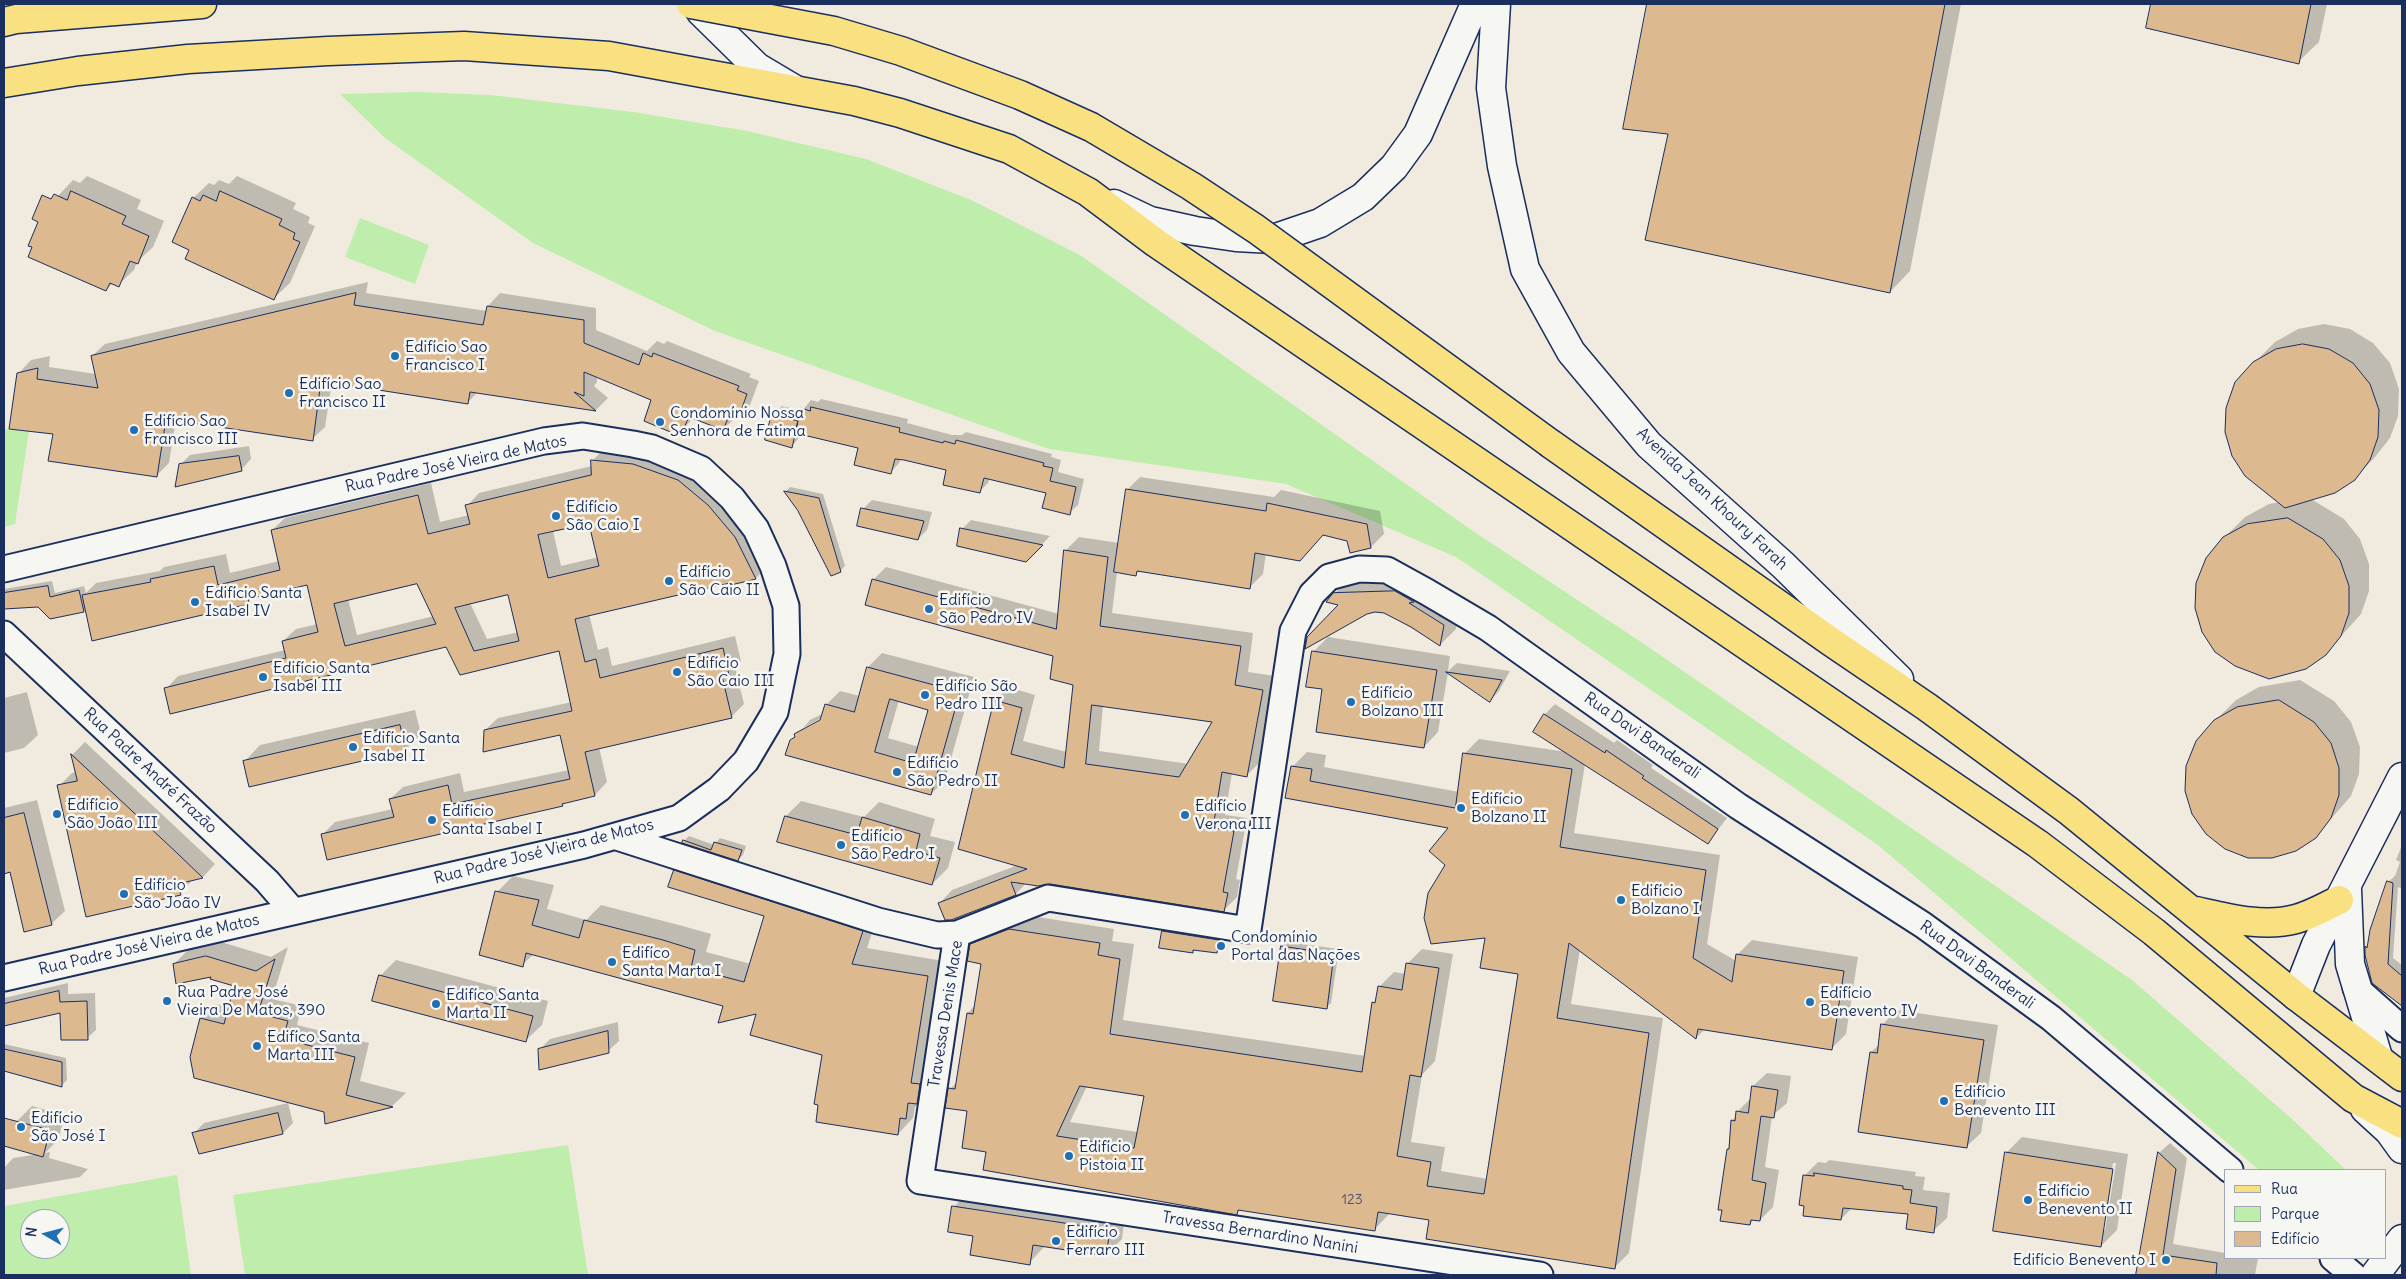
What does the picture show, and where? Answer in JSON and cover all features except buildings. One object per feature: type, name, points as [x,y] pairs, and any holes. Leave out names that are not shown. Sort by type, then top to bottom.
[{"type":"main road","points":[[4,22],[202,4]]},
{"type":"main road","points":[[691,4],[834,31],[901,51],[1020,95],[1091,127],[1190,186],[1256,229],[1551,444],[1830,642],[1927,707],[2068,811],[2296,996],[2402,1077]]},
{"type":"main road","points":[[4,83],[78,71],[188,59],[464,46],[609,56],[794,89],[900,113],[1009,149],[1088,192],[1156,243],[2038,844],[2154,932],[2353,1098],[2402,1124]]},
{"type":"main road","points":[[2192,911],[2251,921],[2274,922],[2296,919],[2343,892]]},
{"type":"main road","points":[[2296,996],[2300,1037],[2311,1064]]},
{"type":"street","points":[[696,4],[717,28],[757,67],[794,89]]},
{"type":"street","points":[[1088,192],[1150,221],[1195,231],[1236,237],[1273,239],[1320,223],[1363,197],[1394,167],[1418,134],[1475,4]]},
{"type":"street","name":"Avenida Jean Khoury Farah","points":[[1496,4],[1491,88],[1502,166],[1525,269],[1571,352],[1649,445],[1783,565],[1927,707]]},
{"type":"street","name":"Rua Padre José Vieira de Matos","points":[[4,569],[544,441],[583,436],[633,444],[660,452],[701,470],[732,498],[756,529],[773,566],[786,606],[787,654],[775,712],[746,761],[720,789],[678,818],[617,837],[4,978]]},
{"type":"street","name":"Rua Davi Banderali","points":[[1248,930],[1293,631],[1312,594],[1330,577],[1359,569],[1387,570],[1488,628],[1738,806],[1923,925],[2051,1018],[2229,1169]]},
{"type":"street","name":"Rua Padre André Frazão","points":[[4,634],[267,881],[293,912]]},
{"type":"street","points":[[2296,996],[2316,945],[2402,777]]},
{"type":"street","points":[[617,837],[878,921],[937,935],[957,934]]},
{"type":"street","points":[[2343,892],[2350,964],[2378,1057]]},
{"type":"street","name":"Travessa Denis Mace","points":[[920,1181],[957,934],[1048,898],[1248,930]]},
{"type":"street","points":[[2356,988],[2402,1029]]},
{"type":"street","points":[[2353,1098],[2389,1131],[2402,1149]]},
{"type":"street","name":"Travessa Bernardino Nanini","points":[[920,1181],[1540,1275]]},
{"type":"street","points":[[2388,1257],[2402,1222]]},
{"type":"street","points":[[2334,1259],[2353,1275]]},
{"type":"green space","points":[[417,92],[491,95],[633,112],[747,131],[866,159],[971,200],[1080,255],[1470,529],[1647,646],[2132,980],[2292,1119],[2345,1169],[2258,1169],[1878,845],[1456,557],[1286,484],[1049,449],[715,331],[533,243],[385,138],[340,94]]},
{"type":"green space","points":[[360,218],[429,245],[415,284],[345,257]]},
{"type":"green space","points":[[4,429],[29,431],[15,524],[4,527]]},
{"type":"green space","points":[[568,1145],[588,1275],[245,1275],[233,1195]]},
{"type":"green space","points":[[177,1175],[191,1275],[4,1275],[4,1206]]},
{"type":"place","name":"Edifício Sao Francisco I","points":[[395,356]]},
{"type":"place","name":"Edifício Sao Francisco II","points":[[289,393]]},
{"type":"place","name":"Condomínio Nossa Senhora de Fatima","points":[[660,422]]},
{"type":"place","name":"Edifício Sao Francisco III","points":[[134,430]]},
{"type":"place","name":"Edifício São Caio I","points":[[556,516]]},
{"type":"place","name":"Edifício São Caio II","points":[[669,581]]},
{"type":"place","name":"Edifício Santa Isabel IV","points":[[195,602]]},
{"type":"place","name":"Edifício São Pedro IV","points":[[929,609]]},
{"type":"place","name":"Edifício São Caio III","points":[[677,672]]},
{"type":"place","name":"Edifício Santa Isabel III","points":[[263,677]]},
{"type":"place","name":"Edifício São Pedro III","points":[[925,695]]},
{"type":"place","name":"Edifício Bolzano III","points":[[1351,702]]},
{"type":"place","name":"Edifício Santa Isabel II","points":[[353,747]]},
{"type":"place","name":"Edifício São Pedro II","points":[[897,772]]},
{"type":"place","name":"Edifício Bolzano II","points":[[1461,808]]},
{"type":"place","name":"Edifício São João III","points":[[57,814]]},
{"type":"place","name":"Edifício Verona III","points":[[1185,815]]},
{"type":"place","name":"Edifício Santa Isabel I","points":[[432,820]]},
{"type":"place","name":"Edifício São Pedro I","points":[[841,845]]},
{"type":"place","name":"Edifício São João IV","points":[[124,894]]},
{"type":"place","name":"Edifício Bolzano I","points":[[1621,900]]},
{"type":"place","name":"Condomínio Portal das Nações","points":[[1221,946]]},
{"type":"place","name":"Edifíco Santa Marta I","points":[[612,962]]},
{"type":"place","name":"Rua Padre José Vieira De Matos, 390","points":[[167,1001]]},
{"type":"place","name":"Edifício Benevento IV","points":[[1810,1002]]},
{"type":"place","name":"Edifíco Santa Marta II","points":[[436,1004]]},
{"type":"place","name":"Edifíco Santa Marta III","points":[[257,1046]]},
{"type":"place","name":"Edifício Benevento III","points":[[1944,1101]]},
{"type":"place","name":"Edifício São José I","points":[[21,1127]]},
{"type":"place","name":"Edifício Pistoia II","points":[[1069,1156]]},
{"type":"place","name":"Edifício Benevento II","points":[[2028,1200]]},
{"type":"place","name":"Edifício Ferraro III","points":[[1056,1241]]},
{"type":"place","name":"Edifício Benevento I","points":[[2166,1260]]}]
